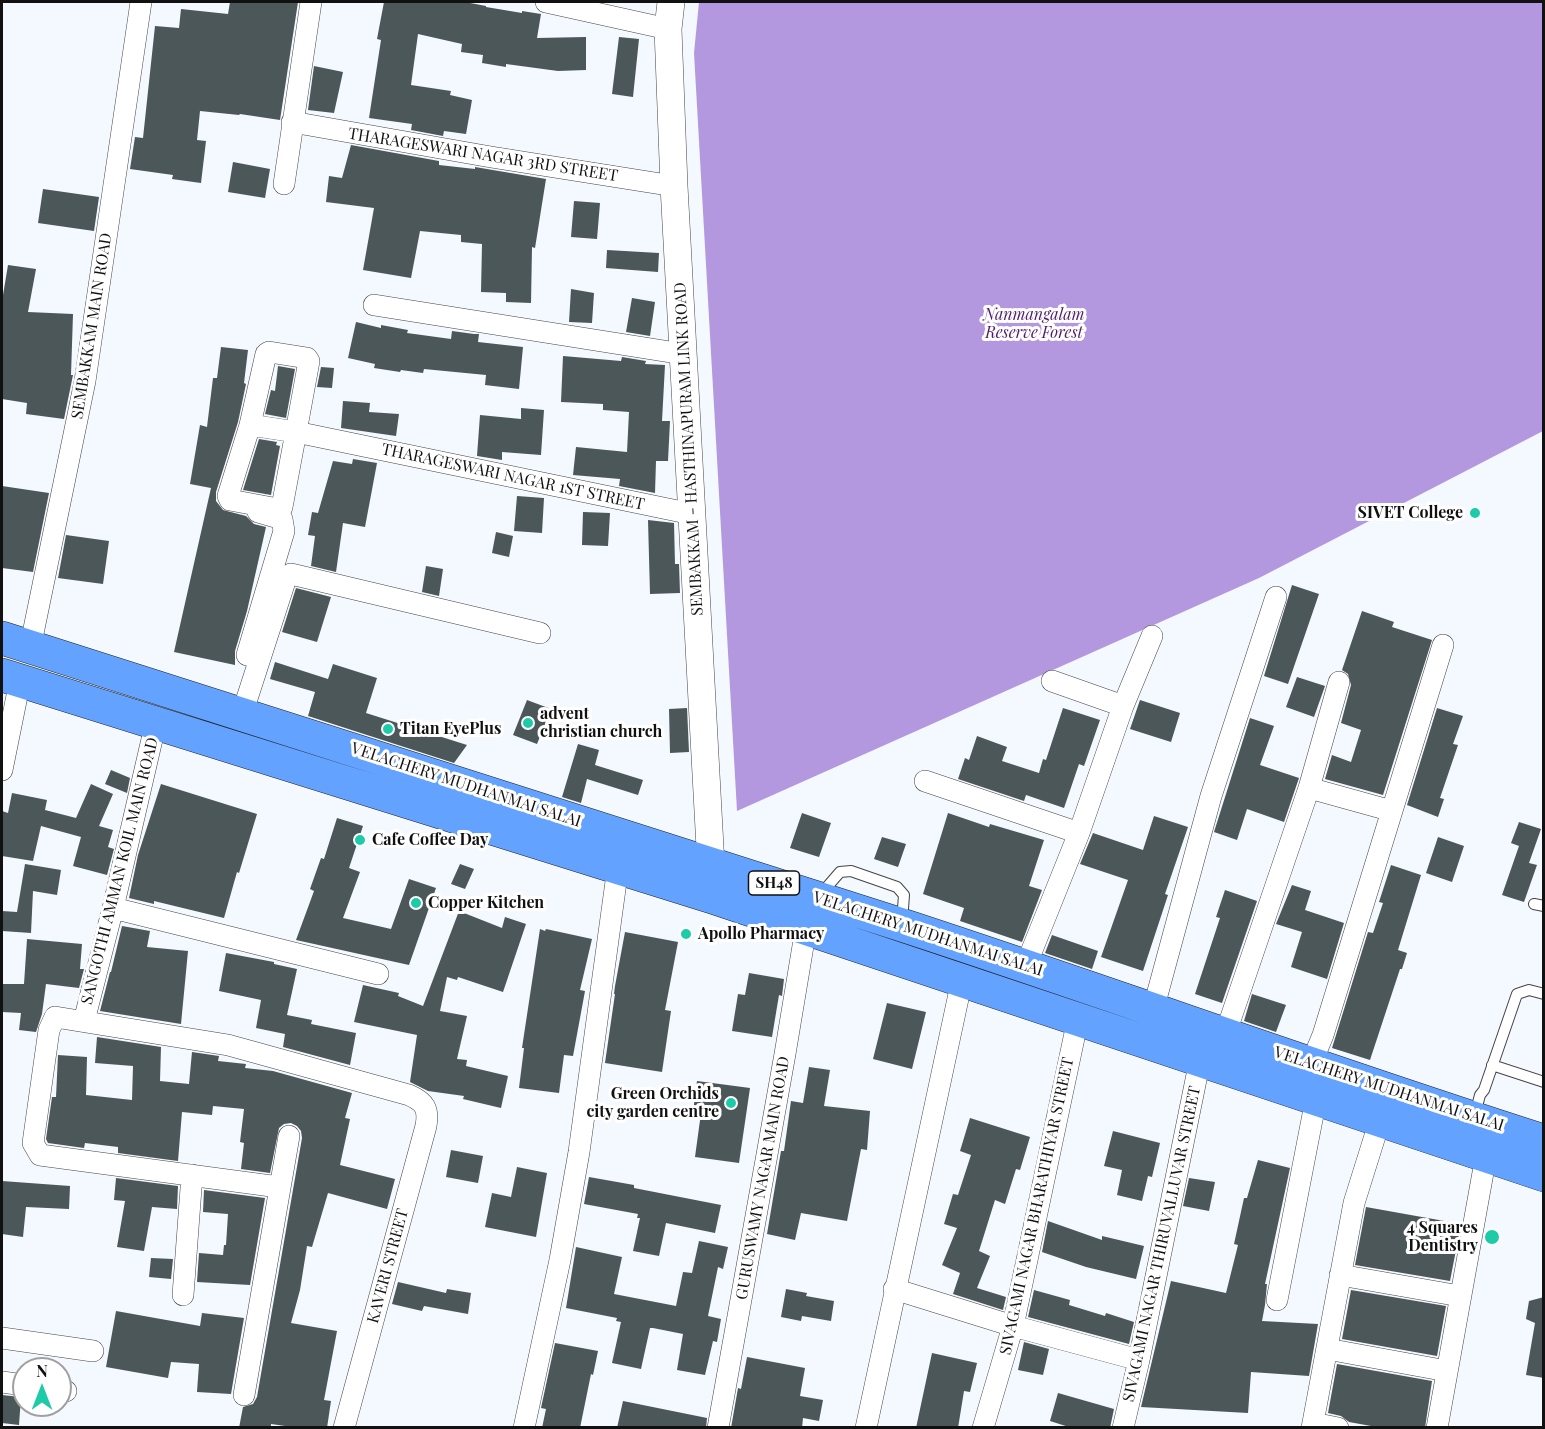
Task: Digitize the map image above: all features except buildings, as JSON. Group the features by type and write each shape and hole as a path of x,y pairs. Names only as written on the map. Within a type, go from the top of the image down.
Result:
{"main road":[{"path":"11,678 16,643"},
{"name":"VELACHERY MUDHANMAI SALAI","path":"16,643 818,897 1026,965 1225,1035 1544,1141"},
{"name":"VELACHERY MUDHANMAI SALAI","path":"11,678 712,897 1544,1175"}],"street":[{"name":"SEMBAKKAM MAIN ROAD","path":"16,643 85,381 141,2"},
{"path":"284,184 311,2"},
{"path":"553,2 668,29"},
{"name":"SEMBAKKAM - HASTHINAPURAM LINK ROAD","path":"671,2 668,29 674,186 712,897"},
{"name":"THARAGESWARI NAGAR 3RD STREET","path":"292,122 674,186"},
{"path":"374,306 683,354"},
{"path":"269,352 307,358 309,361 296,432 282,507 230,500 228,496 250,425 266,354 269,352"},
{"name":"THARAGESWARI NAGAR 1ST STREET","path":"250,425 296,432 692,514"},
{"path":"236,507 277,517 282,519 284,524 236,712"},
{"path":"236,712 286,578 291,574 540,633"},
{"path":"1153,1010 1211,796 1276,597"},
{"path":"1026,965 1079,832 1123,706 1152,636"},
{"path":"1311,1064 1323,1035 1443,645"},
{"path":"2,770 11,678"},
{"path":"1052,681 1123,706"},
{"path":"1225,1035 1309,788 1339,682"},
{"name":"SANGOTHI AMMAN KOIL MAIN ROAD","path":"84,1021 156,722"},
{"path":"925,782 1079,832"},
{"path":"1309,788 1392,811"},
{"path":"524,1428 560,1260 579,1152 618,867"},
{"path":"113,908 378,974"},
{"name":"GURUSWAMY NAGAR MAIN ROAD","path":"718,1428 806,928"},
{"path":"866,1428 962,980"},
{"path":"84,1021 55,1017 49,1030 33,1143 40,1155 279,1187"},
{"name":"SIVAGAMI NAGAR BHARATHIYAR STREET","path":"982,1428 1013,1326 1078,1019"},
{"name":"KAVERI STREET","path":"84,1021 228,1045 410,1095 425,1105 428,1113 426,1126 344,1428"},
{"name":"SIVAGAMI NAGAR THIRUVALLUVAR STREET","path":"1126,1427 1200,1060"},
{"path":"1277,1300 1316,1099"},
{"path":"1338,1428 1313,1425 1354,1203 1380,1120"},
{"path":"244,1395 289,1136"},
{"path":"1437,1428 1486,1156"},
{"path":"183,1295 192,1175"},
{"path":"1340,1275 1460,1296"},
{"path":"894,1289 1013,1326 1139,1360"},
{"path":"2,1338 93,1351"},
{"path":"1327,1350 1447,1371"}],"lane":[{"path":"1474,1118 1480,1095 1517,994 1529,990 1544,994"},
{"path":"1492,1065 1544,1082"}],"green space":[{"name":"Nanmangalam Reserve Forest","path":"699,2 1543,2 1543,431 1259,578 737,811 694,53"}],"place":[{"name":"SIVET College","path":"1475,513"},
{"name":"advent christian church","path":"528,723"},
{"name":"Titan EyePlus","path":"388,729"},
{"name":"Cafe Coffee Day","path":"360,840"},
{"name":"Copper Kitchen","path":"416,903"},
{"name":"Apollo Pharmacy","path":"686,934"},
{"name":"Green Orchids city garden centre","path":"731,1103"},
{"name":"4 Squares Dentistry","path":"1492,1237"}]}
